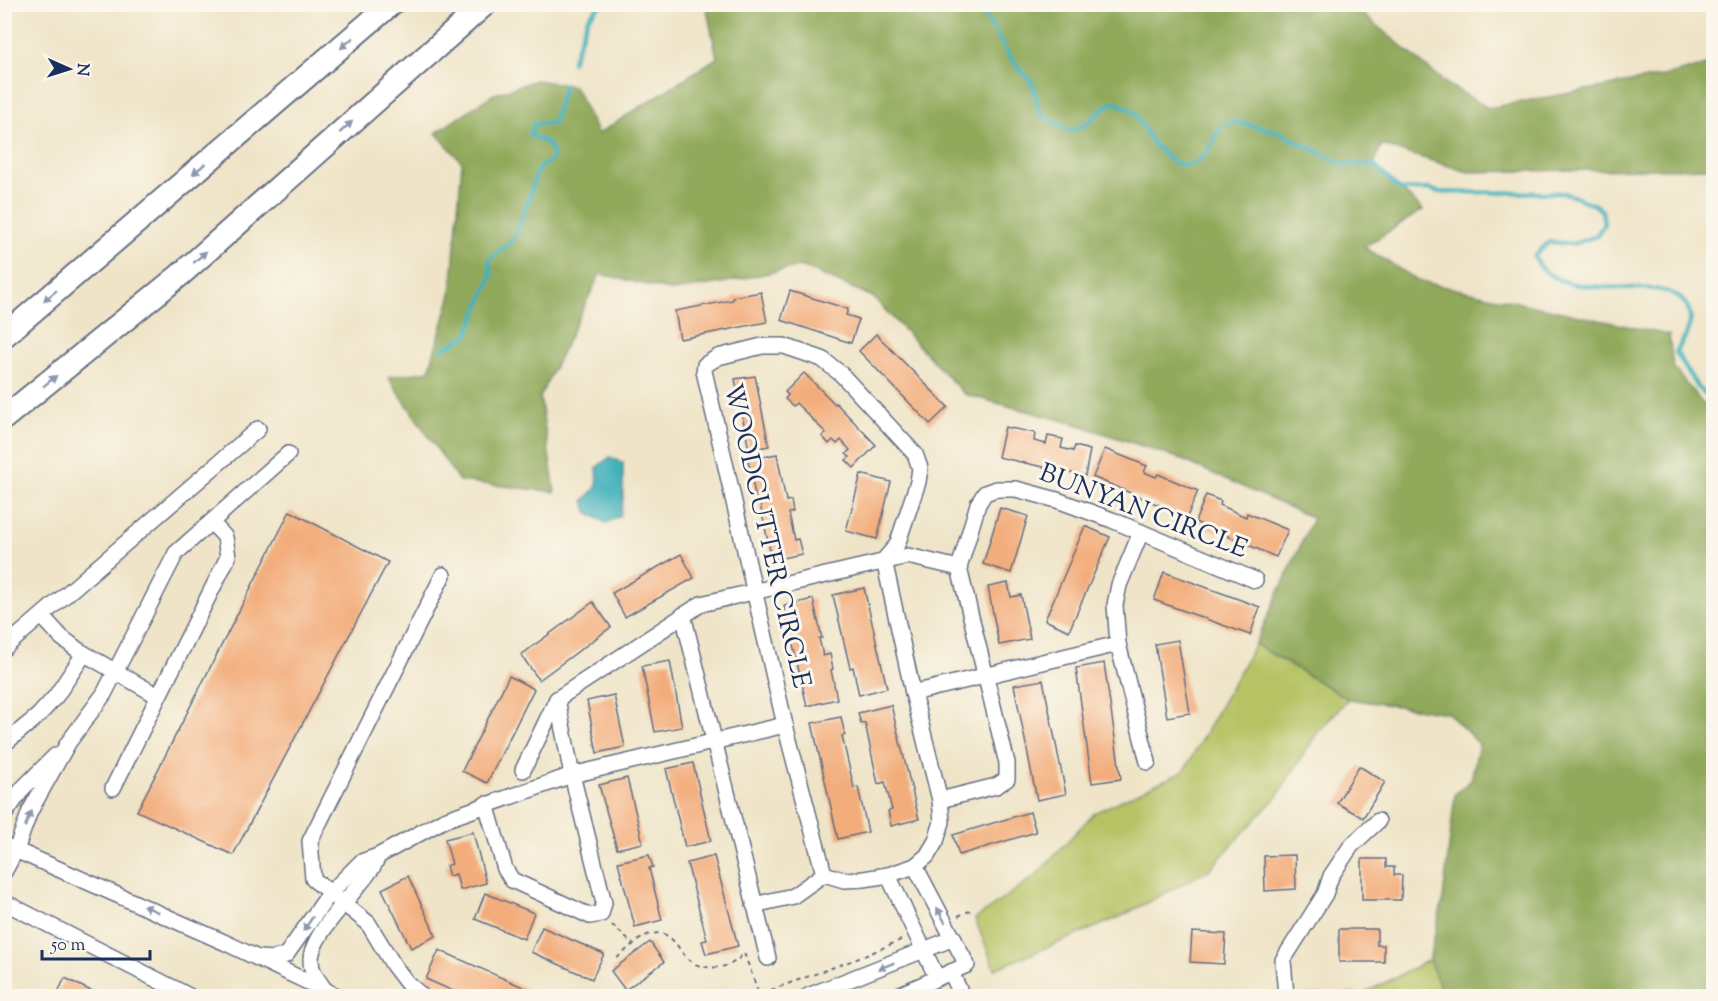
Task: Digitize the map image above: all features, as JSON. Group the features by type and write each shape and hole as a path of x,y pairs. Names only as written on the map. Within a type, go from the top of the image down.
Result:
{"highway":[{"path":"4,336 391,4"},
{"path":"4,418 180,275 485,4"}],"street":[{"name":"WOODCUTTER CIRCLE","path":"824,874 753,591 704,371 705,365 718,357 762,346 784,346 822,359 841,374 915,454 920,468 918,482 897,545 884,560"},
{"path":"4,648 258,429"},
{"path":"4,872 10,847 68,743 104,694 176,553 288,454"},
{"name":"BUNYAN CIRCLE","path":"959,568 978,504 985,493 996,489 1016,489 1057,500 1256,580"},
{"path":"113,788 228,556 225,537 212,523"},
{"path":"1141,532 1119,585 1115,604 1118,644 1148,762"},
{"path":"523,770 557,699 701,604 908,556 959,568 1007,764 1006,779 996,786 940,800"},
{"path":"754,905 793,896 824,874 844,880 864,879 888,875 915,866 927,856 936,841 942,822 940,800 913,693 884,560"},
{"path":"422,996 407,983 394,966 368,923 313,879 310,841 443,575"},
{"path":"683,615 768,958"},
{"path":"42,616 61,637 84,654 159,696"},
{"path":"913,693 1118,644"},
{"path":"4,744 50,703 84,654"},
{"path":"486,804 505,869 512,880 590,916 601,914 604,903 572,775 557,699"},
{"path":"259,958 273,959 286,955 330,893 361,862 378,856 444,820 572,775 785,725"},
{"path":"4,815 23,788 68,743"},
{"path":"1286,996 1283,960 1325,894 1331,876 1351,846 1378,821"},
{"path":"10,847 259,958 331,994"},
{"path":"331,994 312,972 310,958 316,942 342,903 370,872 378,856"},
{"path":"896,996 968,965 915,866"},
{"path":"888,875 925,950 962,996"},
{"path":"4,902 189,996"},
{"path":"808,996 954,938"}],"path":[{"path":"945,921 972,910"},
{"path":"601,914 634,945"},
{"path":"617,958 648,934 661,933 671,938 688,960 698,966 714,968 732,964 744,953 759,994"},
{"path":"754,996 862,957 917,933"}],"green space":[{"path":"706,5 1352,5 1447,84 1488,108 1669,75 1713,63 1713,168 1468,172 1381,145 1374,165 1423,210 1364,247 1419,281 1669,335 1673,367 1702,403 1713,409 1713,996 1444,996 1429,960 1443,899 1455,794 1471,780 1479,744 1448,713 1348,699 1255,644 1313,518 1178,458 1079,425 964,394 873,297 801,266 673,291 600,274 540,397 555,492 459,481 388,377 429,371 451,294 462,162 436,133 492,95 536,80 574,86 598,134 717,58"},
{"path":"1255,644 1348,699 1317,733 1278,795 1209,870 1120,917 995,969 975,919 1035,876 1094,813 1184,771"},
{"path":"1429,960 1444,996 1289,996 1363,994"}],"water":[{"path":"610,457 623,463 623,500 620,516 606,523 587,512 584,500 596,486 597,467"}],"building":[{"path":"790,291 848,309 846,315 859,319 851,343 781,320"},
{"path":"761,292 767,322 680,339 675,311"},
{"path":"876,334 948,407 930,424 859,351"},
{"path":"804,373 876,445 854,468 846,460 850,457 846,454 850,450 841,440 837,444 833,440 829,444 822,436 826,433 796,403 793,406 785,399 788,395 785,392"},
{"path":"755,376 769,446 749,450 735,379"},
{"path":"1005,427 1035,433 1034,441 1046,444 1048,436 1063,439 1061,448 1073,451 1075,446 1090,450 1085,476 998,457"},
{"path":"1105,449 1147,466 1144,472 1156,477 1158,474 1198,491 1187,517 1093,477"},
{"path":"777,454 786,501 791,500 793,512 788,513 794,540 798,539 802,554 772,560 748,460"},
{"path":"861,474 891,482 877,539 846,531"},
{"path":"1206,495 1221,501 1220,505 1246,517 1247,513 1288,530 1276,557 1195,522"},
{"path":"1000,508 1028,516 1011,573 983,564"},
{"path":"290,511 388,562 233,855 137,811"},
{"path":"1085,526 1110,537 1069,631 1045,620"},
{"path":"681,554 694,578 625,617 612,593"},
{"path":"1164,572 1260,607 1250,635 1154,600"},
{"path":"1008,583 1011,597 1021,595 1030,639 999,645 988,587"},
{"path":"864,588 887,688 859,695 853,667 850,668 833,595"},
{"path":"813,599 822,638 819,638 823,656 830,654 837,699 807,706 784,606"},
{"path":"593,602 611,627 539,680 521,655"},
{"path":"1178,640 1190,713 1167,717 1155,644"},
{"path":"670,661 682,727 655,732 642,666"},
{"path":"1104,663 1121,779 1092,783 1076,668"},
{"path":"509,676 534,689 487,783 462,771"},
{"path":"1043,680 1066,794 1037,800 1014,685"},
{"path":"614,695 625,747 597,753 587,701"},
{"path":"891,705 919,819 891,826 888,811 892,810 885,782 878,784 865,723 861,724 858,713"},
{"path":"841,717 845,735 842,736 854,788 858,787 868,832 838,839 812,723"},
{"path":"693,763 711,841 685,847 666,769"},
{"path":"1359,766 1385,782 1363,818 1337,803"},
{"path":"627,778 643,843 617,849 599,785"},
{"path":"1030,812 1036,832 959,855 953,835"},
{"path":"473,832 486,883 460,890 456,874 449,876 446,866 452,864 445,839"},
{"path":"649,855 653,867 649,868 662,920 635,927 618,862"},
{"path":"1295,855 1296,889 1265,891 1264,856"},
{"path":"714,856 738,946 706,954 702,941 707,940 687,863"},
{"path":"1362,859 1386,859 1386,867 1394,867 1394,875 1402,875 1401,900 1362,900"},
{"path":"408,876 436,936 411,948 382,889"},
{"path":"485,893 534,913 524,939 475,919"},
{"path":"542,927 604,954 592,979 531,952"},
{"path":"1339,929 1377,929 1377,945 1384,945 1384,962 1339,962"},
{"path":"1192,932 1226,934 1224,964 1190,962"},
{"path":"650,942 664,962 625,990 611,971"},
{"path":"439,950 543,996 464,996 426,979"},
{"path":"65,978 101,996 56,996"}],"waterway":[{"path":"572,62 588,18 601,4"},
{"path":"979,4 1010,57 1033,84 1040,114 1070,131 1088,123 1113,102 1134,112 1153,144 1174,163 1188,165 1198,161 1207,152 1218,131 1225,124 1236,122 1279,132 1342,164 1374,165 1400,190 1565,193 1595,205 1602,211 1604,224 1596,236 1573,244 1549,242 1534,256 1543,270 1573,284 1660,290 1681,299 1689,310 1690,324 1676,352 1697,387 1714,398"},
{"path":"442,349 467,336 491,277 489,260 513,240 537,170 553,158 548,143 530,135 534,123 553,124 564,86"}]}
